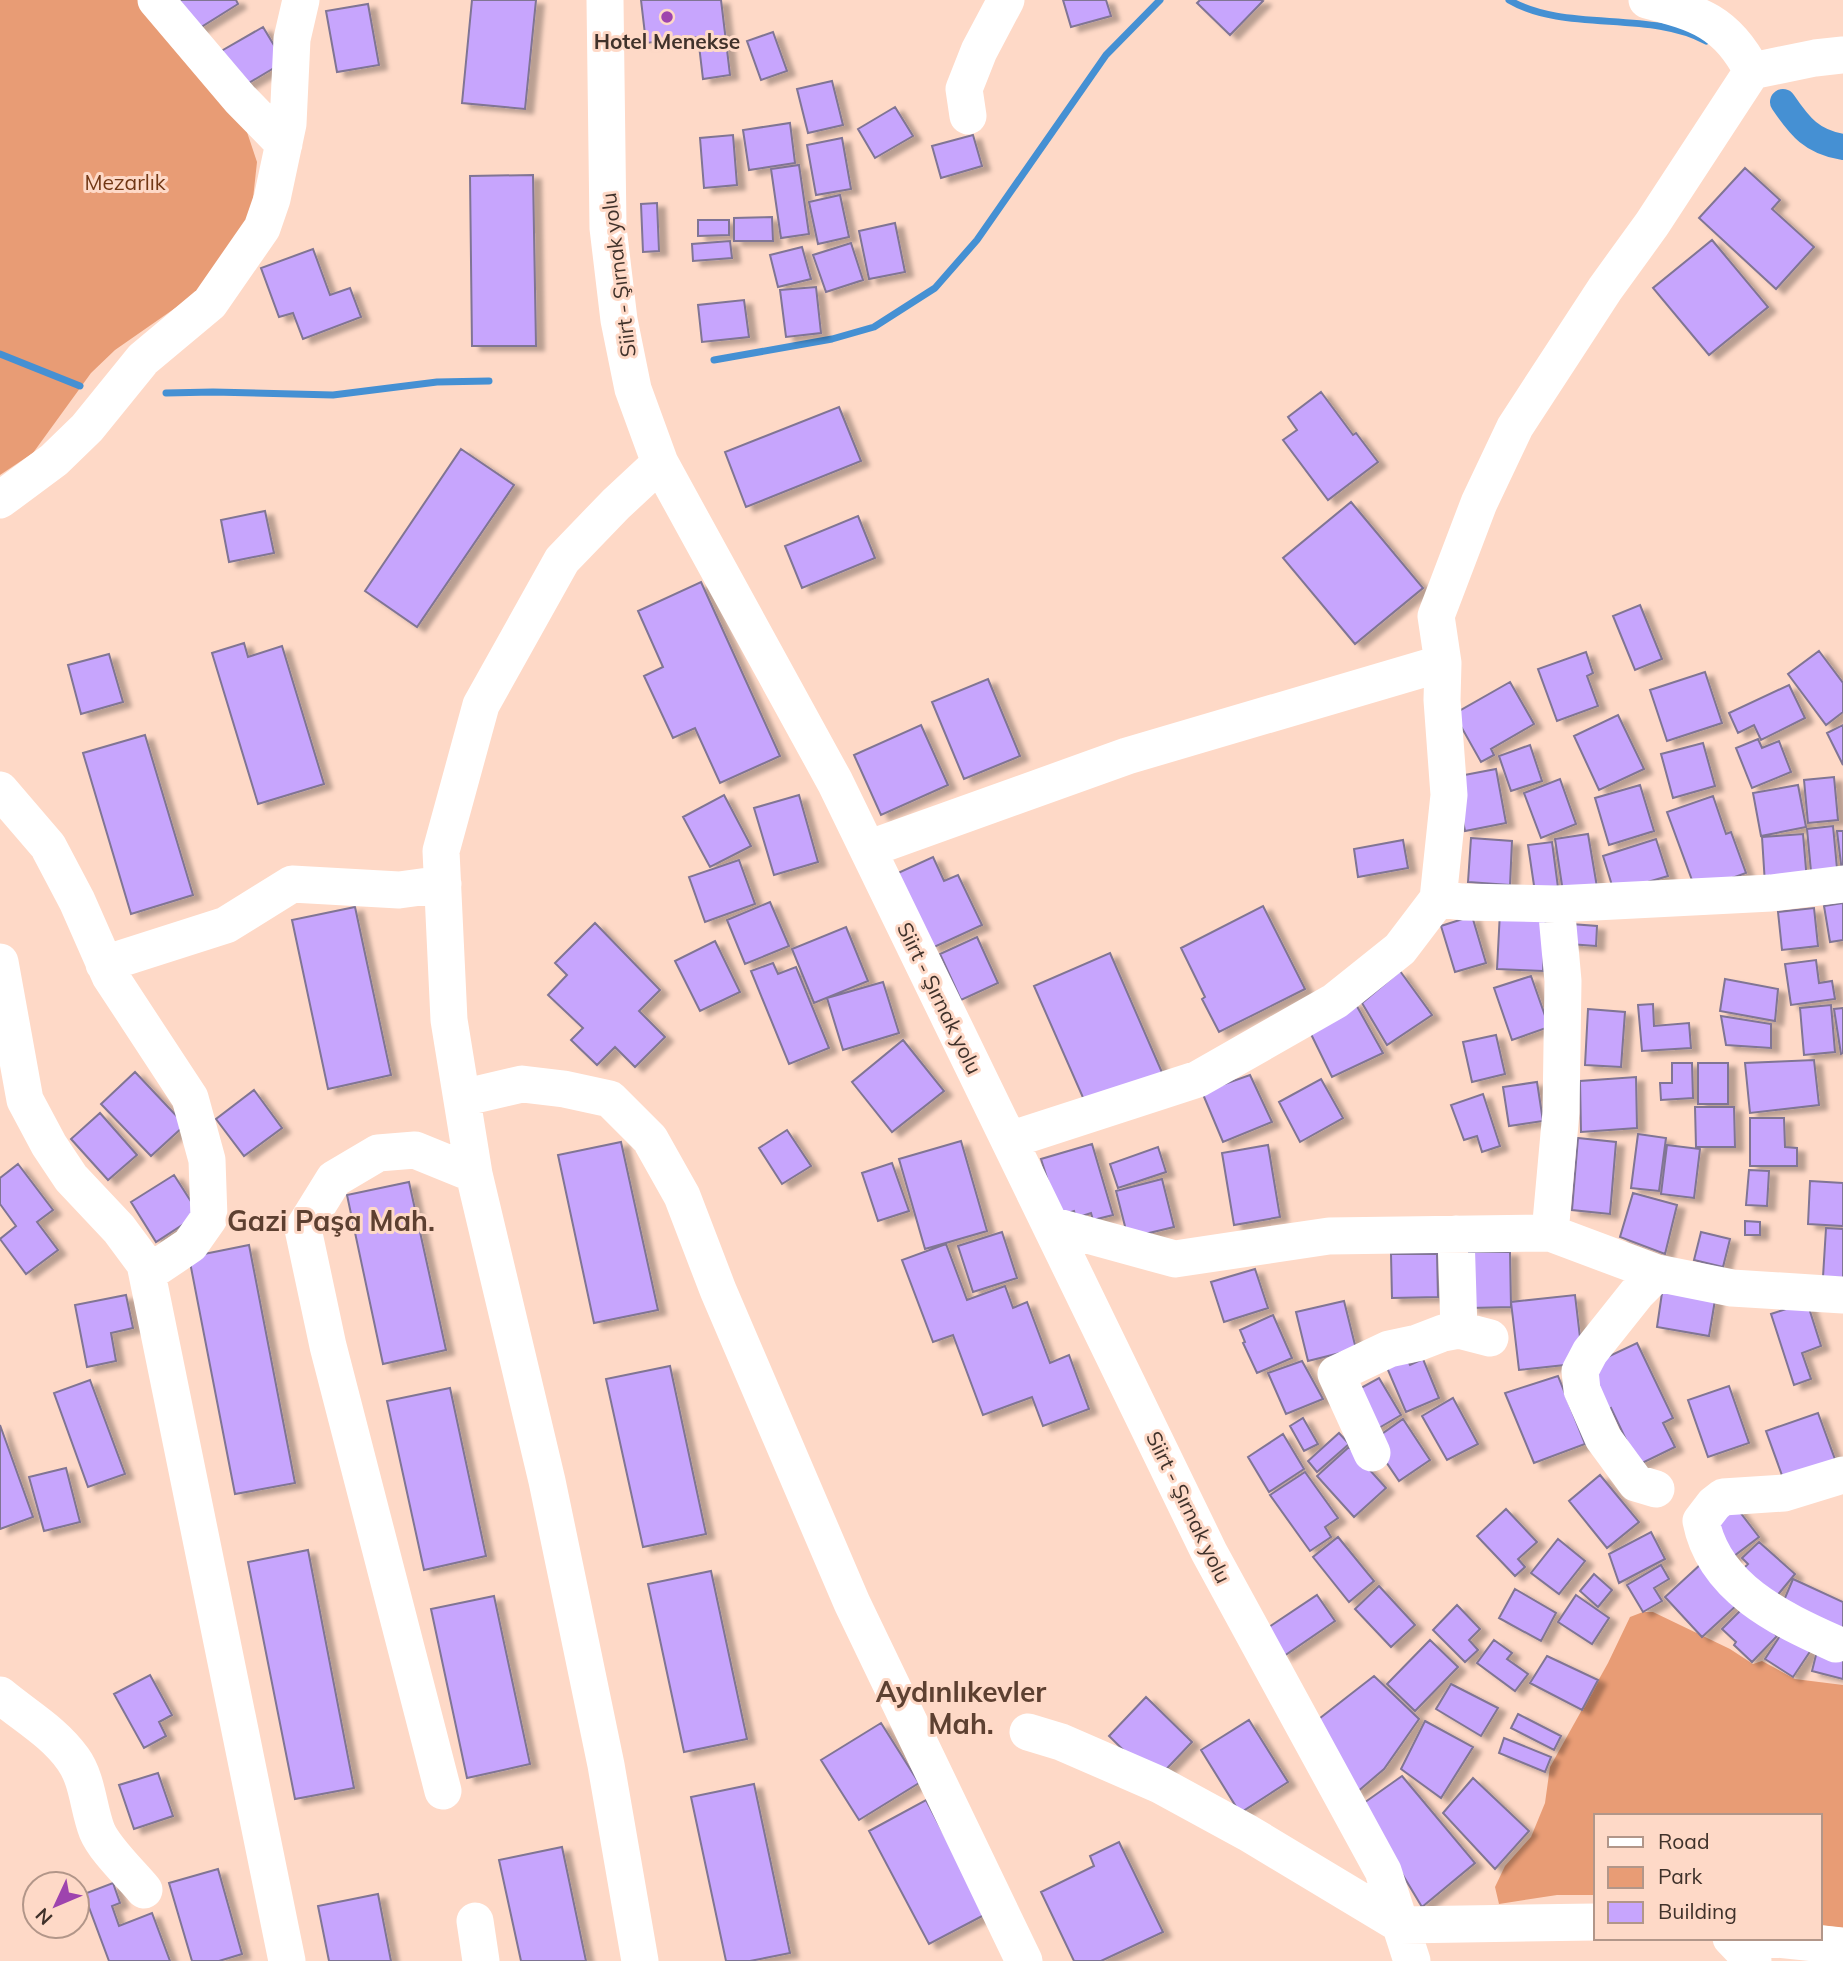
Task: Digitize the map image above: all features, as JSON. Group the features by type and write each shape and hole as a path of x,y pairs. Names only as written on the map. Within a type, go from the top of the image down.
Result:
{"street":[{"path":"156,0 240,99 284,144"},
{"path":"0,500 54,460 87,428 143,359 209,303 261,228 272,199 288,124 292,39 302,0"},
{"name":"Siirt - Şırnak yolu","path":"605,0 608,228 617,307 633,389 660,463 835,782 1209,1552 1383,1871 1412,1961"},
{"path":"968,116 964,89 979,51 1006,0"},
{"path":"1647,0 1686,10 1707,19 1729,36 1744,55 1752,71"},
{"path":"1010,1140 1198,1079 1335,1001 1401,948 1438,898 1449,795 1442,700 1443,663 1436,616 1479,503 1515,427 1752,71 1843,55"},
{"path":"640,1961 606,1765 547,1480 474,1174 449,1020 441,851 481,705 562,560 660,463"},
{"path":"868,849 1127,755 1443,663"},
{"path":"0,790 48,846 77,901 110,976 190,1098 207,1160 209,1218 190,1245 147,1274"},
{"path":"104,964 226,925 292,884 399,890 443,884"},
{"path":"1438,898 1463,902 1556,904 1771,893 1843,884"},
{"path":"1550,1233 1562,1086 1563,981 1556,904"},
{"path":"0,962 26,1100 71,1178 119,1229 145,1264 287,1961"},
{"path":"462,1098 522,1084 576,1091 610,1099 650,1139 682,1196 723,1302 852,1603 1024,1961"},
{"path":"443,1791 328,1346 303,1229 334,1179 378,1153 415,1150 474,1174"},
{"path":"1051,1225 1174,1259 1329,1236 1550,1233 1657,1273 1732,1288 1843,1295"},
{"path":"1372,1453 1336,1374 1390,1349 1475,1334 1455,1234"},
{"path":"1656,1489 1636,1483 1603,1438 1583,1390 1580,1371 1590,1352 1637,1293 1657,1273"},
{"path":"1836,1644 1773,1614 1749,1596 1729,1577 1710,1549 1704,1539 1701,1521 1723,1497 1784,1493 1843,1475"},
{"path":"0,1695 45,1729 75,1762 85,1784 98,1833 144,1890"},
{"path":"1028,1732 1061,1742 1160,1785 1248,1833 1401,1925 1594,1922"},
{"path":"475,1921 481,1961"},
{"path":"1733,1940 1753,1961"},
{"path":"1787,1940 1843,1946"}],"green space":[{"name":"Mezarlık","path":"0,0 138,0 204,83 244,123 257,162 251,217 204,288 115,350 91,373 33,453 0,475"},
{"path":"1643,1612 1653,1612 1730,1649 1753,1664 1762,1661 1795,1679 1843,1685 1843,1928 1822,1925 1822,1814 1594,1814 1594,1895 1557,1895 1499,1904 1495,1887 1505,1866 1531,1837 1545,1803 1550,1767 1608,1663 1630,1617"}],"building":[{"path":"169,0 236,0 238,4 190,34"},
{"path":"472,0 536,0 525,109 462,103"},
{"path":"641,0 721,0 730,75 703,79 698,37 646,43"},
{"path":"1063,0 1106,0 1111,16 1071,27"},
{"path":"1200,0 1263,1 1230,35 1197,3"},
{"path":"368,4 379,65 337,72 326,11"},
{"path":"263,27 284,62 237,90 216,54"},
{"path":"773,32 787,71 761,80 747,41"},
{"path":"832,81 843,125 808,133 797,89"},
{"path":"895,107 913,136 875,158 858,129"},
{"path":"790,123 795,163 749,170 743,130"},
{"path":"733,135 737,185 704,188 700,138"},
{"path":"973,135 982,166 941,178 932,146"},
{"path":"842,138 851,189 816,195 807,145"},
{"path":"799,165 809,234 781,238 771,169"},
{"path":"1745,168 1780,200 1772,209 1814,247 1776,289 1699,218"},
{"path":"533,175 536,346 472,346 470,176"},
{"path":"840,195 849,237 818,244 809,202"},
{"path":"657,203 659,251 643,252 641,204"},
{"path":"772,217 773,241 734,241 734,218"},
{"path":"698,220 729,220 729,235 698,236"},
{"path":"895,223 905,272 869,279 859,231"},
{"path":"1712,240 1768,307 1709,355 1653,288"},
{"path":"730,241 732,258 693,261 692,244"},
{"path":"851,243 863,280 826,292 813,255"},
{"path":"802,247 811,279 778,287 770,255"},
{"path":"313,249 330,295 350,288 361,317 303,339 293,313 279,317 261,268"},
{"path":"816,287 821,333 786,337 780,290"},
{"path":"744,300 749,337 702,342 698,305"},
{"path":"1321,392 1353,435 1356,433 1378,462 1328,500 1283,440 1297,430 1288,417"},
{"path":"839,407 861,461 746,507 725,452"},
{"path":"461,449 514,485 417,627 365,591"},
{"path":"1351,502 1423,588 1355,644 1283,558"},
{"path":"265,511 274,553 229,562 221,520"},
{"path":"858,516 875,558 802,588 785,546"},
{"path":"701,582 780,756 720,783 695,728 673,738 644,676 663,667 638,611"},
{"path":"1640,605 1662,659 1635,670 1613,616"},
{"path":"244,643 248,657 282,646 324,784 258,804 212,653"},
{"path":"1819,651 1843,683 1843,712 1826,725 1788,674"},
{"path":"1586,652 1593,673 1587,676 1598,706 1557,721 1538,669"},
{"path":"109,654 123,702 81,714 68,665"},
{"path":"1705,672 1722,723 1667,741 1650,690"},
{"path":"988,679 1020,756 964,779 932,702"},
{"path":"1510,682 1534,724 1491,749 1494,755 1481,762 1454,714"},
{"path":"1789,685 1805,718 1761,740 1754,725 1738,733 1729,713"},
{"path":"1618,715 1644,769 1599,790 1574,736"},
{"path":"921,725 948,785 881,815 854,755"},
{"path":"1843,725 1843,765 1827,733"},
{"path":"145,735 193,895 131,914 83,753"},
{"path":"1758,739 1762,748 1779,741 1791,772 1752,788 1736,748"},
{"path":"1703,743 1715,786 1673,798 1661,754"},
{"path":"1530,745 1542,781 1511,791 1499,756"},
{"path":"1496,769 1506,823 1465,831 1454,777"},
{"path":"1834,777 1838,820 1808,823 1804,780"},
{"path":"1560,779 1576,824 1541,838 1524,793"},
{"path":"1640,785 1654,831 1609,845 1595,798"},
{"path":"1798,785 1806,827 1761,836 1753,793"},
{"path":"724,795 751,846 710,867 683,817"},
{"path":"799,795 818,862 774,875 754,808"},
{"path":"1713,796 1726,834 1731,832 1746,873 1696,891 1667,812"},
{"path":"1833,826 1838,879 1812,882 1807,829"},
{"path":"1837,831 1843,831 1843,880"},
{"path":"1588,834 1597,887 1563,892 1555,839"},
{"path":"1803,834 1807,881 1765,884 1762,837"},
{"path":"1471,838 1512,841 1510,885 1468,882"},
{"path":"1656,839 1668,876 1614,892 1603,856"},
{"path":"1403,840 1408,868 1358,877 1354,849"},
{"path":"1552,842 1559,895 1536,899 1528,845"},
{"path":"933,857 944,881 958,875 982,925 932,948 898,873"},
{"path":"739,860 755,904 705,922 689,877"},
{"path":"770,902 789,946 745,964 727,920"},
{"path":"1843,903 1843,940 1830,942 1824,906"},
{"path":"1263,906 1305,989 1219,1032 1181,948"},
{"path":"355,907 391,1075 328,1089 292,920"},
{"path":"1814,908 1818,946 1782,950 1778,912"},
{"path":"1500,912 1546,914 1543,971 1497,969"},
{"path":"1472,916 1486,963 1455,972 1441,926"},
{"path":"595,923 660,990 639,1011 665,1037 635,1067 615,1047 597,1065 571,1040 583,1028 548,995 567,975 555,963"},
{"path":"1571,924 1597,926 1596,946 1569,944"},
{"path":"846,927 868,981 814,1003 792,949"},
{"path":"977,937 998,983 961,1000 940,954"},
{"path":"715,941 740,992 700,1011 675,961"},
{"path":"1110,953 1164,1077 1088,1109 1034,986"},
{"path":"1816,960 1819,983 1832,981 1835,999 1791,1005 1785,964"},
{"path":"773,963 778,974 796,967 829,1048 789,1064 751,971"},
{"path":"1400,971 1432,1015 1387,1045 1362,1003"},
{"path":"1531,976 1549,1027 1512,1040 1494,988"},
{"path":"1725,979 1778,989 1775,1021 1720,1011"},
{"path":"883,982 899,1033 843,1050 827,998"},
{"path":"1354,1001 1383,1053 1332,1077 1309,1030"},
{"path":"1653,1004 1654,1026 1689,1023 1691,1048 1642,1051 1638,1005"},
{"path":"1831,1005 1835,1052 1804,1055 1800,1008"},
{"path":"1843,1008 1843,1053 1841,1054 1834,1009"},
{"path":"1588,1009 1625,1012 1621,1067 1585,1065"},
{"path":"1721,1016 1771,1024 1771,1048 1726,1045"},
{"path":"1496,1035 1505,1074 1472,1082 1463,1042"},
{"path":"903,1040 944,1091 892,1132 852,1082"},
{"path":"1814,1060 1819,1105 1750,1113 1745,1063"},
{"path":"1672,1063 1692,1063 1693,1098 1661,1100 1660,1083 1672,1083"},
{"path":"1698,1063 1728,1063 1728,1104 1698,1104"},
{"path":"135,1072 185,1125 151,1156 101,1104"},
{"path":"1250,1075 1272,1122 1223,1142 1202,1092"},
{"path":"1636,1077 1637,1128 1581,1132 1580,1081"},
{"path":"1321,1079 1343,1118 1300,1142 1279,1102"},
{"path":"1537,1082 1543,1121 1509,1126 1503,1087"},
{"path":"254,1090 282,1128 244,1156 216,1119"},
{"path":"1483,1094 1500,1146 1482,1152 1477,1136 1464,1140 1451,1105"},
{"path":"1695,1107 1734,1107 1735,1147 1696,1147"},
{"path":"100,1113 137,1155 108,1180 71,1139"},
{"path":"1750,1118 1784,1118 1785,1147 1797,1148 1797,1166 1750,1166"},
{"path":"787,1130 811,1166 782,1184 759,1148"},
{"path":"1638,1134 1666,1138 1659,1191 1631,1188"},
{"path":"1578,1138 1616,1142 1610,1214 1572,1210"},
{"path":"961,1141 987,1231 925,1249 899,1159"},
{"path":"621,1142 658,1310 594,1323 558,1155"},
{"path":"1092,1144 1113,1215 1093,1220 1091,1213 1076,1218 1074,1211 1059,1216 1041,1159"},
{"path":"1268,1145 1280,1217 1234,1225 1222,1153"},
{"path":"1667,1145 1700,1149 1694,1198 1661,1194"},
{"path":"1158,1147 1166,1172 1118,1188 1110,1164"},
{"path":"892,1163 909,1211 878,1221 862,1173"},
{"path":"18,1164 53,1210 37,1222 58,1250 26,1274 0,1239 16,1226 0,1204 0,1178"},
{"path":"1749,1170 1769,1171 1767,1206 1746,1205"},
{"path":"174,1175 199,1214 156,1242 131,1202"},
{"path":"1162,1179 1174,1227 1128,1238 1116,1191"},
{"path":"1810,1181 1843,1183 1843,1226 1808,1224"},
{"path":"409,1182 446,1350 383,1364 347,1195"},
{"path":"1633,1193 1677,1205 1665,1254 1620,1237"},
{"path":"1745,1221 1760,1222 1760,1235 1745,1235"},
{"path":"1826,1228 1843,1229 1843,1278 1823,1277"},
{"path":"1002,1232 1017,1278 973,1292 958,1246"},
{"path":"1701,1232 1730,1239 1723,1267 1694,1260"},
{"path":"946,1244 967,1300 1005,1286 1013,1308 1027,1302 1050,1363 1069,1355 1089,1409 1043,1426 1032,1397 983,1415 953,1335 933,1342 902,1260"},
{"path":"249,1245 295,1483 235,1494 189,1257"},
{"path":"1469,1252 1510,1252 1511,1307 1470,1308"},
{"path":"1391,1254 1437,1254 1438,1297 1392,1298"},
{"path":"1255,1269 1268,1308 1224,1322 1211,1282"},
{"path":"1663,1286 1716,1294 1709,1336 1657,1327"},
{"path":"126,1295 133,1328 111,1333 116,1361 87,1367 75,1305"},
{"path":"1575,1295 1583,1363 1519,1370 1511,1302"},
{"path":"1344,1301 1356,1349 1308,1361 1296,1312"},
{"path":"1807,1302 1821,1346 1802,1353 1811,1379 1794,1385 1771,1314"},
{"path":"1273,1315 1292,1358 1257,1373 1240,1330"},
{"path":"1637,1343 1673,1418 1663,1423 1675,1447 1638,1465 1611,1408 1605,1412 1584,1368"},
{"path":"1405,1354 1410,1365 1423,1359 1439,1398 1406,1412 1385,1363"},
{"path":"1302,1361 1323,1399 1286,1414 1268,1373"},
{"path":"670,1366 706,1534 643,1547 606,1379"},
{"path":"1558,1376 1585,1444 1534,1463 1505,1393"},
{"path":"1379,1378 1401,1415 1372,1432 1350,1394"},
{"path":"90,1380 125,1474 88,1487 54,1393"},
{"path":"1729,1386 1749,1443 1708,1457 1688,1400"},
{"path":"450,1388 486,1556 424,1570 387,1401"},
{"path":"1453,1398 1478,1444 1447,1460 1422,1416"},
{"path":"1818,1413 1840,1473 1788,1492 1766,1431"},
{"path":"1303,1418 1318,1444 1304,1451 1290,1426"},
{"path":"1403,1419 1430,1460 1399,1481 1372,1441"},
{"path":"0,1425 33,1517 0,1529"},
{"path":"1339,1433 1349,1444 1317,1472 1308,1461"},
{"path":"1283,1434 1304,1469 1269,1492 1248,1457"},
{"path":"1349,1447 1386,1488 1354,1517 1317,1476"},
{"path":"66,1468 80,1522 44,1531 29,1477"},
{"path":"1305,1472 1338,1518 1325,1527 1331,1537 1310,1551 1270,1495"},
{"path":"1600,1475 1639,1522 1607,1548 1569,1501"},
{"path":"1733,1503 1759,1537 1730,1559 1704,1525"},
{"path":"1506,1509 1537,1542 1518,1559 1525,1567 1515,1576 1477,1536"},
{"path":"1651,1532 1665,1559 1619,1583 1609,1554"},
{"path":"1338,1537 1374,1581 1349,1602 1313,1557"},
{"path":"1558,1539 1585,1561 1559,1594 1531,1573"},
{"path":"1759,1542 1795,1574 1771,1603 1737,1575 1748,1564 1742,1558"},
{"path":"308,1550 354,1788 295,1799 248,1562"},
{"path":"1701,1564 1738,1604 1702,1637 1665,1597"},
{"path":"1661,1565 1669,1579 1654,1588 1662,1601 1643,1612 1627,1585"},
{"path":"711,1571 747,1739 684,1752 648,1584"},
{"path":"1594,1574 1612,1590 1598,1607 1580,1591"},
{"path":"1793,1579 1843,1602 1843,1641 1779,1612"},
{"path":"1379,1586 1415,1625 1391,1647 1355,1609"},
{"path":"1515,1589 1556,1613 1541,1641 1499,1618"},
{"path":"1317,1595 1335,1621 1284,1656 1266,1629"},
{"path":"1576,1595 1609,1618 1592,1644 1558,1622"},
{"path":"494,1596 530,1764 467,1778 431,1609"},
{"path":"1457,1605 1480,1629 1469,1640 1478,1650 1465,1662 1433,1630"},
{"path":"1746,1605 1777,1636 1752,1662 1722,1629"},
{"path":"1787,1625 1815,1644 1793,1677 1765,1659"},
{"path":"1430,1640 1458,1667 1415,1711 1387,1684"},
{"path":"1494,1640 1512,1653 1507,1659 1528,1674 1515,1691 1477,1663"},
{"path":"1819,1643 1843,1651 1843,1679 1812,1671"},
{"path":"1547,1656 1598,1680 1582,1710 1530,1683"},
{"path":"150,1675 172,1715 159,1722 166,1736 144,1748 114,1694"},
{"path":"1374,1676 1419,1719 1384,1769 1356,1793 1315,1722"},
{"path":"1451,1684 1498,1708 1481,1736 1436,1709"},
{"path":"1146,1697 1192,1742 1155,1781 1109,1736"},
{"path":"1518,1714 1561,1736 1554,1750 1511,1728"},
{"path":"1249,1720 1288,1782 1240,1813 1201,1750"},
{"path":"1425,1721 1473,1747 1441,1798 1401,1769"},
{"path":"881,1723 919,1783 859,1820 821,1760"},
{"path":"1504,1738 1551,1757 1545,1772 1499,1753"},
{"path":"158,1773 173,1816 134,1829 119,1785"},
{"path":"1402,1776 1475,1863 1422,1907 1361,1805"},
{"path":"1473,1778 1529,1831 1495,1869 1443,1813"},
{"path":"754,1784 790,1953 750,1961 726,1961 691,1797"},
{"path":"926,1800 986,1914 929,1944 869,1831"},
{"path":"1119,1842 1163,1932 1101,1961 1074,1961 1041,1892 1094,1866 1090,1856"},
{"path":"562,1847 586,1961 521,1961 499,1860"},
{"path":"218,1869 242,1954 219,1961 192,1961 169,1883"},
{"path":"113,1883 120,1903 112,1906 119,1926 152,1913 170,1961 109,1961 91,1913 91,1891"},
{"path":"378,1894 391,1961 329,1961 318,1906"}],"waterway":[{"path":"714,360 832,339 874,327 935,288 977,240 1106,55 1160,0"},
{"path":"1509,0 1531,10 1556,16 1659,26 1706,41"},
{"path":"1783,102 1808,132 1832,145 1843,147"},
{"path":"0,354 80,386"},
{"path":"166,393 333,395 437,382 489,381"}],"place":[{"name":"Hotel Menekse","path":"667,17"}],"district":[{"name":"Gazi Paşa Mah.","path":"331,1220"},
{"name":"Aydınlıkevler Mah.","path":"961,1707"}]}
